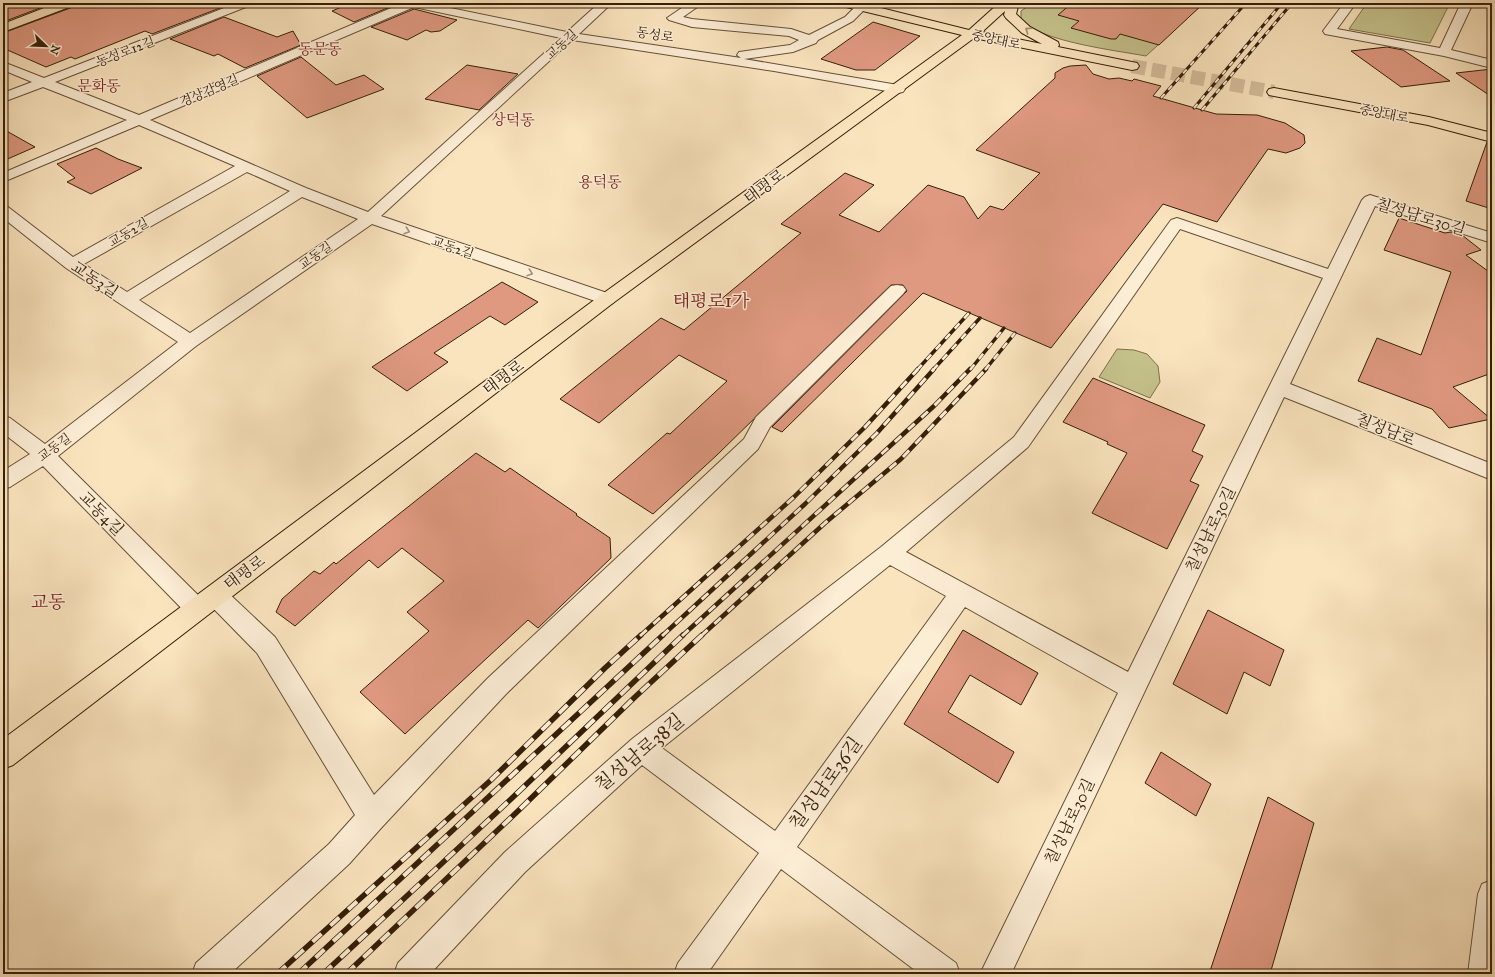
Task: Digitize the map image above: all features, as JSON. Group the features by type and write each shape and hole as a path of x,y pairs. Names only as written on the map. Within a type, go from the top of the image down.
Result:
{"main road":[{"path":"3,28 68,3"},
{"name":"중앙대로","path":"846,3 864,5 970,34 1074,56 1132,66"},
{"name":"태평로","path":"3,756 607,299 980,28 1006,3"},
{"path":"1013,3 1010,15 1026,30 1074,56"},
{"name":"중앙대로","path":"1274,92 1429,121 1492,138"}],"street":[{"name":"동성로12길","path":"3,98 247,3"},
{"name":"동성로","path":"412,3 570,36 898,89"},
{"name":"경상감영길","path":"3,178 412,3"},
{"name":"교동길","path":"3,481 45,455 190,342 370,218 606,3"},
{"path":"698,3 674,18 692,23 791,33 812,40"},
{"path":"1350,3 1329,31 1444,52 1492,64"},
{"path":"1444,52 1467,3"},
{"path":"712,58 756,54 793,48 812,40 849,19 864,5"},
{"name":"교동2길","path":"3,66 42,83 138,120 301,191 370,218 607,299"},
{"name":"교동2길","path":"72,264 246,166"},
{"path":"127,300 301,191"},
{"name":"칠성남로30길","path":"995,974 1370,200 1492,238"},
{"name":"교동3길","path":"3,210 72,264 190,342"},
{"name":"칠성남로38길","path":"409,974 516,862 641,748 889,553 1021,442 1177,223 1333,276"},
{"path":"207,974 339,854 372,817 497,686 751,444 763,422 897,290"},
{"name":"칠성남로","path":"1279,387 1492,472"},
{"name":"교동4길","path":"3,423 45,455 206,602 266,645 372,817"},
{"path":"889,553 1133,688"},
{"name":"칠성남로36길","path":"689,974 777,849 962,593"},
{"path":"641,748 945,974"},
{"path":"1483,974 1492,894"}],"shaded area":[{"path":"1032,3 1204,3 1146,56 1062,40 1032,28 1021,21 1021,11"},
{"path":"1367,3 1450,3 1430,43 1349,29"},
{"path":"1117,349 1134,350 1147,354 1158,366 1160,382 1150,398 1099,377"}],"building":[{"path":"3,3 53,3 3,22"},
{"path":"75,3 233,3 152,34 145,31 75,59 71,57 46,67 3,48 3,33 73,7"},
{"path":"351,3 397,4 354,22 332,11"},
{"path":"1072,3 1204,3 1159,45 1120,34 1116,39 1111,39 1071,28 1079,21 1058,15"},
{"path":"414,9 457,20 440,31 431,32 426,30 407,40 371,27"},
{"path":"224,17 277,37 293,31 301,45 245,68 218,54 214,56 170,39"},
{"path":"873,22 920,36 875,70 856,70 821,59"},
{"path":"1387,47 1403,50 1450,81 1401,87 1351,51"},
{"path":"301,57 336,85 364,75 384,89 307,118 257,76"},
{"path":"467,65 518,74 479,110 425,99"},
{"path":"1086,65 1093,74 1109,79 1119,78 1132,81 1134,79 1161,86 1153,96 1216,114 1257,115 1285,123 1304,135 1305,143 1300,148 1286,153 1268,149 1217,222 1163,204 1051,348 923,293 782,432 772,427 907,291 903,285 891,285 717,455 653,514 608,485 667,433 670,434 727,381 679,355 599,423 560,399 661,318 684,330 801,233 781,224 845,173 874,185 839,215 879,232 928,185 964,197 978,219 990,206 1003,210 1040,173 976,150 1055,78 1055,73 1070,66"},
{"path":"1492,69 1492,97 1456,73"},
{"path":"3,129 35,147 3,161"},
{"path":"1487,142 1492,143 1492,209 1466,201"},
{"path":"96,148 118,159 142,168 91,194 67,182 75,178 57,164"},
{"path":"1399,218 1445,233 1451,232 1462,235 1481,250 1466,255 1492,274 1492,362 1489,374 1453,387 1491,419 1449,428 1432,409 1358,381 1377,338 1421,355 1451,272 1384,250"},
{"path":"502,282 538,302 505,325 490,316 434,353 448,362 407,391 372,367"},
{"path":"1093,378 1205,425 1192,451 1203,456 1190,481 1199,485 1167,549 1092,513 1127,453 1107,444 1108,442 1063,422"},
{"path":"476,453 505,472 510,468 610,538 611,558 538,628 528,620 405,734 360,692 429,631 407,612 444,581 402,548 378,568 369,560 295,626 276,612 282,599 314,571 320,574 334,562 336,564"},
{"path":"1208,610 1284,650 1270,686 1244,672 1227,714 1173,684"},
{"path":"963,630 1038,673 1021,705 970,675 948,712 1014,752 998,783 904,724"},
{"path":"1161,752 1211,784 1196,816 1145,783"},
{"path":"1268,797 1314,823 1270,974 1209,974"}],"tunnel":[{"path":"1132,66 1274,92"}],"railway":[{"path":"1161,98 1246,3"},
{"path":"1194,108 1282,3"},
{"path":"1202,110 1292,3"},
{"path":"917,370 969,313"},
{"path":"933,370 980,318"},
{"path":"970,370 1004,328"},
{"path":"985,370 1015,333"},
{"path":"640,636 794,497 865,427 918,369"},
{"path":"662,636 805,504 877,433 934,369"},
{"path":"682,636 934,406 970,369"},
{"path":"701,636 825,523 901,459 986,369"},
{"path":"277,974 491,780 605,668 641,635"},
{"path":"298,974 663,635"},
{"path":"323,974 510,800 683,635"},
{"path":"346,974 519,810 635,697 702,635"}],"district":[{"name":"동문동","path":"320,49"},
{"name":"문화동","path":"99,86"},
{"name":"상덕동","path":"513,120"},
{"name":"용덕동","path":"600,182"},
{"name":"태평로1가","path":"711,301"},
{"name":"교동","path":"48,602"}]}
